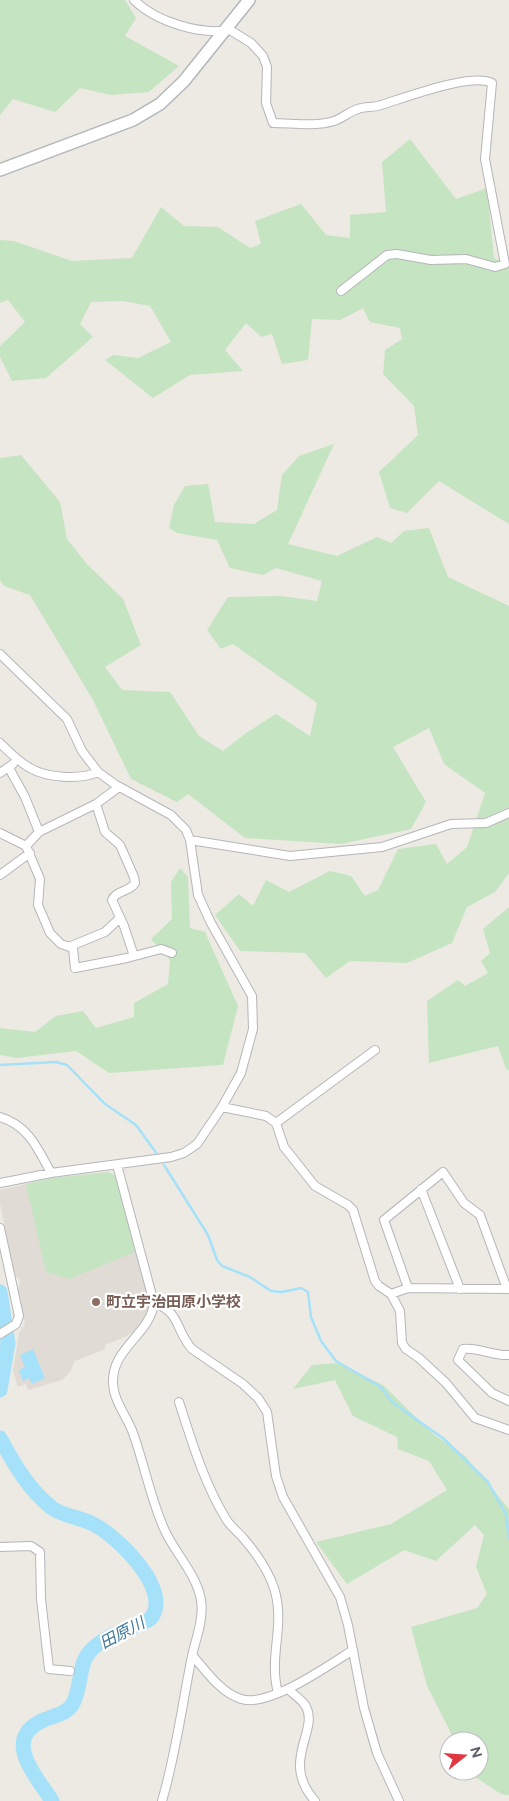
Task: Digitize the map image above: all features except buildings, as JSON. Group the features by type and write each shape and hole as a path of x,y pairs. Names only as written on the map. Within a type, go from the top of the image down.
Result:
{"main road":[{"path":"0,170 133,120 160,104 184,81 249,0"}],"street":[{"path":"134,0 169,23 213,33 230,30 251,43 263,56 266,67 266,103 273,123 304,124 334,121 359,108 378,106 418,92 474,80 485,79 492,82 485,159 505,264 495,267 466,259 431,260 397,254 387,255 341,291"},
{"path":"0,654 67,719 82,751 98,772 119,787 171,815 186,830 190,840 198,895 211,923 252,996 254,1016 241,1073 222,1107 197,1144 184,1153 171,1158 51,1173 0,1183"},
{"path":"0,743 31,769 50,775 91,775 98,772"},
{"path":"0,773 18,760"},
{"path":"9,768 25,797 39,832"},
{"path":"0,875 28,849 39,832 96,804 119,787"},
{"path":"96,804 105,832 120,845 134,877 135,883 133,887 112,897 113,905 120,918 134,956"},
{"path":"190,840 290,856 382,847 451,824 486,823 509,813"},
{"path":"0,843 4,835 28,849 40,883 38,905 54,938 61,944 71,946 105,932 120,918"},
{"path":"71,946 75,952 76,968 161,949 172,953"},
{"path":"276,1123 375,1050"},
{"path":"222,1107 266,1116 276,1123 284,1147 315,1186 348,1204 353,1210 375,1281 391,1294 400,1311 402,1342 406,1349 419,1358 446,1383 475,1418 509,1430"},
{"path":"0,1117 17,1124 30,1135 51,1173"},
{"path":"117,1165 154,1302 150,1318 120,1354 113,1372 115,1398 133,1431 161,1522 197,1587 202,1613 175,1750 162,1801"},
{"path":"391,1294 408,1288 508,1289 480,1215 464,1203 443,1172 384,1220 408,1288"},
{"path":"421,1189 460,1289"},
{"path":"0,1228 18,1314 18,1321 1,1333"},
{"path":"154,1302 174,1313 186,1342 192,1348 243,1384 263,1405 267,1412 276,1476 283,1497 340,1597 364,1708 377,1753 399,1801"},
{"path":"509,1355 497,1356 470,1348 463,1349 458,1360 492,1393 509,1401"},
{"path":"179,1402 201,1467 218,1505 228,1522 261,1562 273,1585 280,1607 273,1664 278,1693"},
{"path":"0,1547 32,1546 40,1552 41,1599 49,1668 70,1671"},
{"path":"193,1656 219,1684 243,1700 255,1700 288,1689 352,1650"},
{"path":"288,1689 305,1706 309,1718 299,1772 305,1789 315,1801"}],"shaded area":[{"path":"109,1172 115,1176 151,1300 148,1316 138,1329 127,1336 105,1345 105,1349 75,1361 70,1372 62,1380 28,1390 26,1384 18,1387 13,1371 19,1333 25,1324 18,1290 20,1283 19,1278 15,1276 0,1204 0,1190 53,1178"}],"green space":[{"path":"0,0 125,0 136,18 125,36 179,66 149,92 111,95 80,88 55,112 13,99 0,115"},
{"path":"410,139 456,199 487,188 494,258 509,266 509,524 439,481 407,513 390,508 379,472 418,435 414,406 383,374 385,350 402,339 400,328 370,322 363,308 340,320 312,319 308,360 282,364 272,334 261,337 246,323 225,350 243,371 190,375 153,398 105,360 113,355 138,358 171,342 150,306 123,301 91,302 80,324 93,337 46,378 12,381 0,357 0,346 25,322 8,300 0,303 0,240 14,241 72,261 132,258 161,207 184,226 218,227 250,248 261,244 255,221 301,204 326,235 350,238 350,215 386,212 382,162"},
{"path":"334,444 288,544 337,556 377,537 391,543 404,531 429,528 448,577 509,606 509,873 495,892 467,907 452,943 407,963 350,961 326,978 305,953 240,951 215,915 239,894 253,906 266,880 289,892 330,871 351,876 365,896 378,890 398,849 436,844 447,864 467,847 485,793 444,764 429,728 393,747 426,802 411,829 341,844 245,838 188,794 177,802 131,779 93,700 30,595 4,586 0,580 0,458 21,455 60,502 67,539 87,564 123,599 141,645 105,667 122,690 170,692 199,736 223,751 246,733 276,714 310,736 317,703 233,644 221,649 207,630 228,597 281,596 317,601 322,581 276,568 263,575 230,568 217,540 177,533 169,528 174,505 185,486 208,484 215,522 254,524 277,510 282,475 299,456"},
{"path":"180,868 188,877 190,928 205,932 238,1006 223,1065 109,1073 76,1051 16,1058 0,1055 0,1028 35,1032 56,1016 83,1011 96,1028 134,1017 134,1003 168,984 170,960 151,939 172,919 171,882"},
{"path":"509,907 509,1070 506,1069 498,1046 429,1063 427,1001 458,980 465,986 488,973 481,961 490,953 483,929"},
{"path":"109,1172 115,1176 137,1251 69,1279 46,1272 26,1184 53,1178"},
{"path":"338,1363 383,1385 433,1434 465,1456 509,1509 509,1795 501,1794 481,1781 489,1781 489,1731 450,1731 427,1686 411,1627 477,1608 487,1594 476,1567 484,1535 475,1525 436,1561 404,1550 347,1584 316,1542 391,1524 447,1490 429,1461 398,1449 397,1437 353,1416 335,1380 293,1389 312,1365"}],"water":[{"path":"33,1349 45,1378 32,1384 29,1378 23,1381 19,1370 25,1367 20,1355"}],"waterway":[{"path":"0,1065 56,1062 67,1065 105,1104 136,1125 157,1154"},
{"path":"164,1165 208,1235 217,1260 222,1266 250,1277 271,1291 282,1292 301,1288 308,1292 311,1317 321,1341 336,1361 381,1387 392,1402 444,1439 488,1482 506,1514 509,1539"},
{"name":"田原川","path":"0,1292 8,1343 0,1390"},
{"name":"田原川","path":"0,1438 22,1476 43,1501 56,1511 81,1519 102,1529 127,1551 139,1565 149,1580 155,1594 156,1608 150,1619 104,1640 89,1653 82,1666 77,1695 70,1708 32,1727 25,1736 23,1746 25,1757 52,1801"}],"place":[{"name":"町立宇治田原小学校","path":"96,1302"}]}
